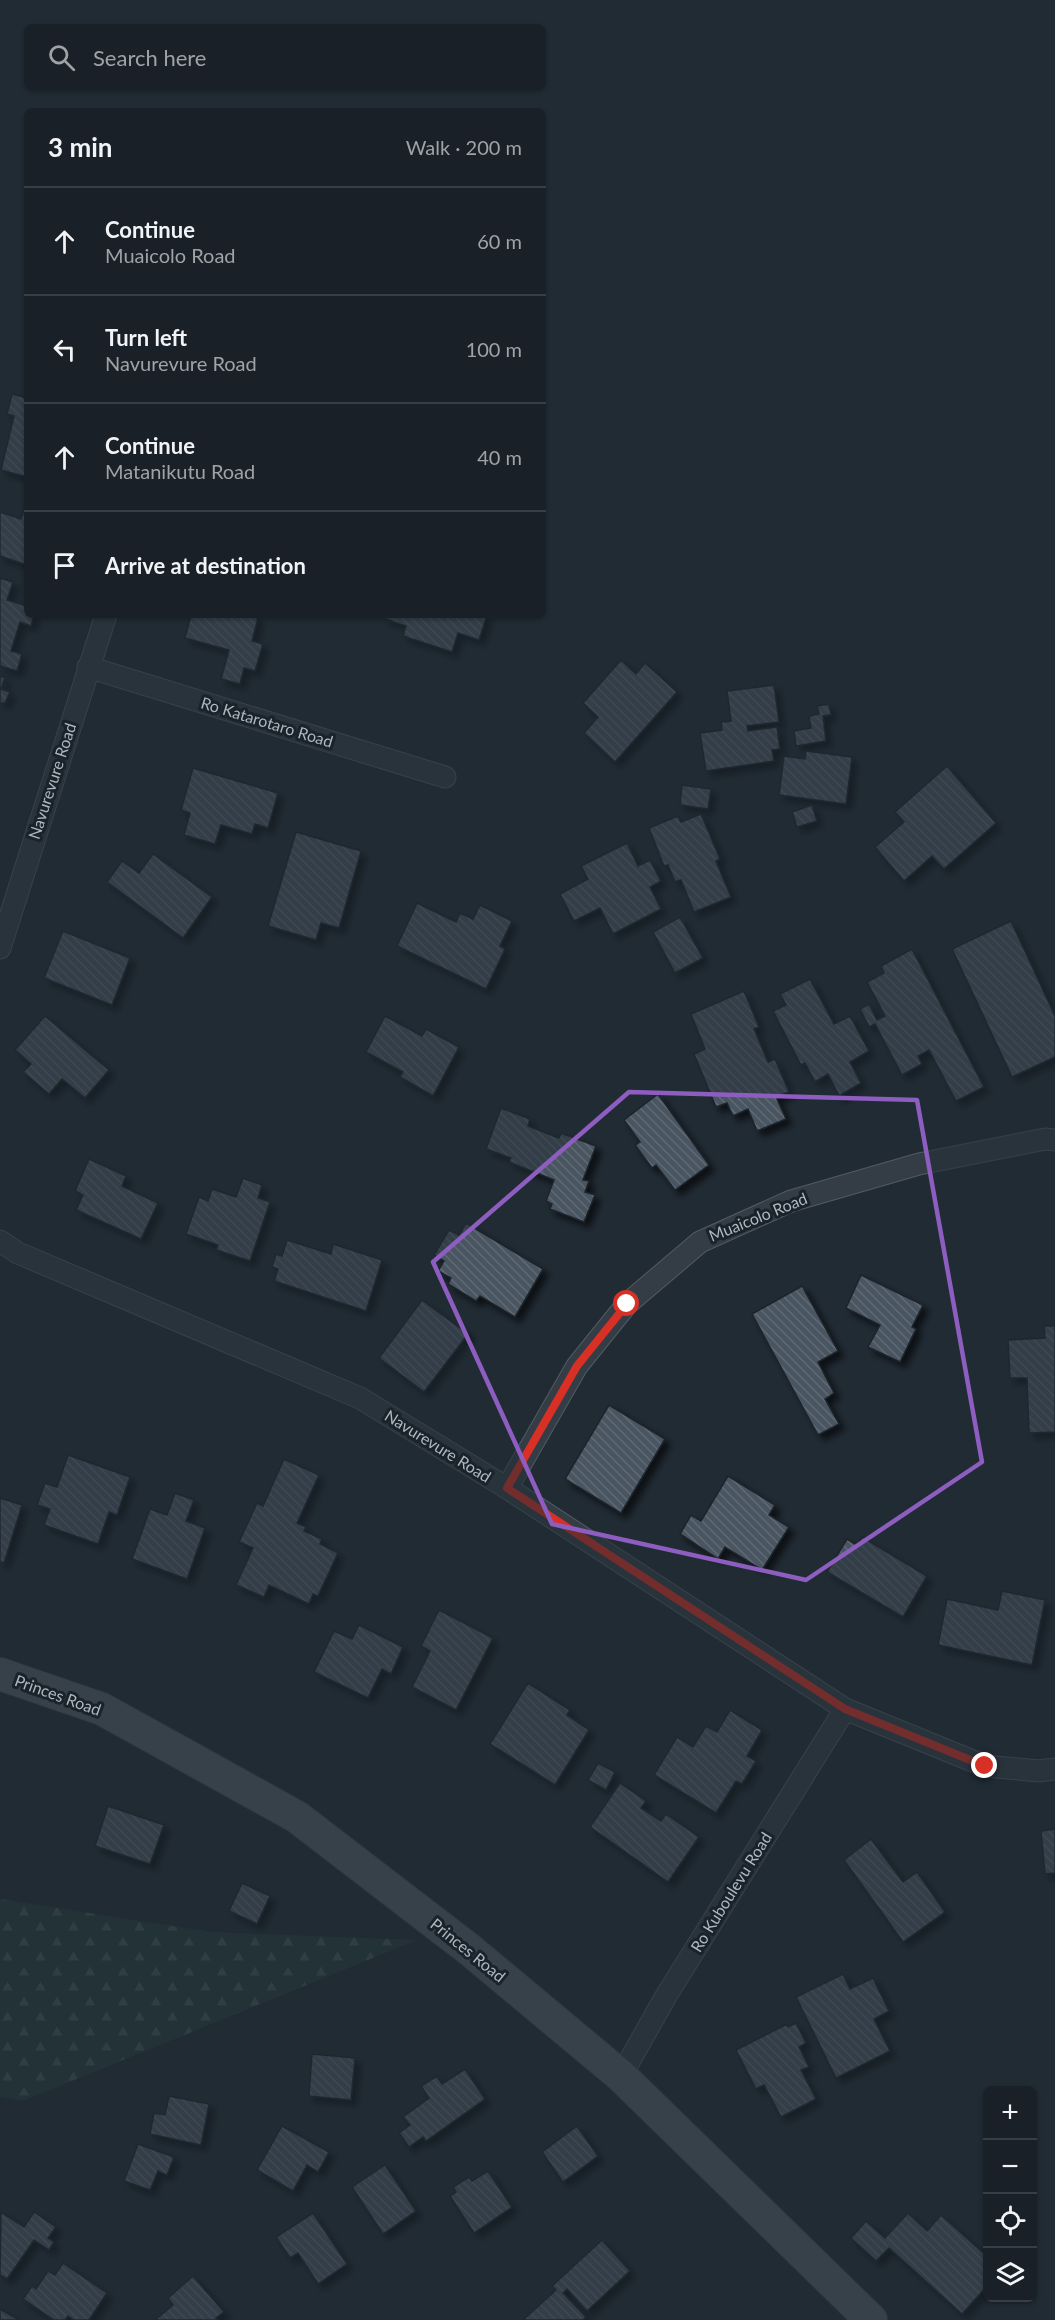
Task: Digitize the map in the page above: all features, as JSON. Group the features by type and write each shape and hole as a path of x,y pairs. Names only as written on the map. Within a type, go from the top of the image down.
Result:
{"main road":[{"name":"Princes Road","path":"0,1674 102,1709 297,1817 470,1950 621,2076 872,2320"}],"street":[{"name":"Navurevure Road","path":"0,948 105,618"},
{"name":"Ro Katarotaro Road","path":"88,667 445,777"},
{"name":"Muaicolo Road","path":"507,1488 577,1366 627,1304 700,1242 791,1201 908,1167 1044,1139 1055,1140"},
{"name":"Navurevure Road","path":"0,1241 18,1253 360,1398 507,1488 845,1709 985,1766 1039,1771 1055,1769"},
{"name":"Ro Kuboulevu Road","path":"621,2076 666,1996 845,1709"}],"highlighted area":[{"path":"629,1092 917,1100 982,1462 806,1580 552,1524 433,1262"}],"green space":[{"path":"0,1899 211,1932 417,1940 23,2101 0,2097"}],"building":[{"path":"12,394 24,397 24,476 1,470 14,416 7,414"},
{"path":"24,509 24,564 0,556 0,512 21,519"},
{"path":"0,578 13,582 7,600 24,605 24,618 33,618 31,626 20,622 11,651 22,654 17,671 0,666"},
{"path":"190,618 258,618 252,641 263,644 255,671 244,668 240,684 221,679 229,650 185,638"},
{"path":"382,618 486,618 479,640 458,633 452,652 403,636 406,626"},
{"path":"621,660 636,674 645,663 677,692 615,762 584,733 598,717 583,703"},
{"path":"0,676 5,678 1,689 10,692 5,703 0,703"},
{"path":"774,685 779,722 747,726 748,731 777,727 780,749 772,750 774,761 706,771 700,733 722,730 721,722 731,721 727,691"},
{"path":"829,704 831,715 823,716 826,741 796,746 794,731 811,728 809,716 819,714 817,706"},
{"path":"806,751 852,757 846,804 779,795 784,756 805,759"},
{"path":"947,766 996,823 944,869 932,856 904,881 875,847 904,822 895,812"},
{"path":"193,768 278,793 268,828 255,824 252,834 221,825 215,844 184,835 190,813 181,810"},
{"path":"682,785 711,789 708,809 680,805"},
{"path":"812,805 817,821 797,827 792,812"},
{"path":"701,814 720,859 716,861 731,897 694,912 681,880 675,882 668,865 664,866 649,828 678,816 681,822"},
{"path":"296,832 361,851 339,928 321,923 316,940 268,926"},
{"path":"627,843 638,866 650,860 661,881 650,887 661,909 613,934 600,908 574,921 560,894 588,879 581,866"},
{"path":"153,854 212,897 183,938 107,882 122,861 139,873"},
{"path":"417,903 456,922 460,913 473,919 480,905 512,921 500,946 505,949 486,989 397,946"},
{"path":"680,917 703,958 675,973 653,932"},
{"path":"1011,921 1055,1016 1055,1057 1012,1077 952,949"},
{"path":"63,931 130,958 112,1005 44,978"},
{"path":"912,949 984,1087 956,1101 929,1050 918,1056 922,1064 902,1075 875,1024 869,1027 860,1009 869,1004 877,1020 885,1016 867,982 884,973 881,966"},
{"path":"810,979 834,1024 850,1016 869,1051 850,1062 861,1083 839,1096 828,1074 815,1082 805,1063 801,1065 773,1011 786,1005 780,994"},
{"path":"744,991 759,1027 754,1029 768,1062 775,1059 789,1092 776,1097 786,1119 757,1131 748,1109 733,1116 727,1103 716,1107 694,1054 705,1049 691,1014"},
{"path":"45,1016 109,1070 85,1098 62,1079 49,1094 23,1072 31,1064 15,1050"},
{"path":"385,1016 422,1036 426,1029 459,1047 433,1096 400,1077 403,1072 366,1052"},
{"path":"658,1094 709,1165 675,1190 656,1165 652,1168 635,1145 640,1142 624,1120"},
{"path":"501,1108 530,1119 528,1126 559,1138 561,1133 596,1146 583,1180 589,1181 585,1192 595,1195 584,1222 550,1209 552,1204 546,1201 554,1180 509,1162 511,1158 486,1149"},
{"path":"89,1159 126,1176 122,1186 158,1203 141,1239 76,1210 83,1195 75,1191"},
{"path":"243,1178 262,1185 258,1198 270,1202 250,1261 216,1250 218,1245 186,1234 199,1197 208,1201 212,1189 236,1197"},
{"path":"466,1223 543,1269 515,1317 480,1296 476,1301 448,1284 451,1278 438,1271 444,1261 434,1255 449,1230 459,1235"},
{"path":"287,1240 331,1254 333,1244 382,1260 366,1311 274,1281 278,1269 272,1267 276,1254 282,1256"},
{"path":"861,1275 923,1305 912,1327 916,1329 900,1362 868,1347 880,1325 846,1308"},
{"path":"802,1286 838,1351 818,1362 834,1393 825,1399 839,1424 818,1435 752,1314"},
{"path":"422,1300 468,1334 424,1392 379,1358"},
{"path":"1044,1326 1055,1326 1055,1432 1029,1433 1027,1378 1010,1378 1008,1340 1045,1338"},
{"path":"609,1405 665,1439 621,1513 565,1479"},
{"path":"68,1455 130,1477 117,1515 109,1512 98,1544 44,1525 50,1509 37,1505 45,1483 57,1487"},
{"path":"284,1459 319,1475 297,1523 306,1527 304,1531 322,1539 320,1544 338,1553 318,1596 313,1594 309,1604 269,1585 264,1597 236,1585 253,1548 239,1542 257,1503 263,1506"},
{"path":"728,1476 775,1505 769,1515 789,1527 762,1570 725,1547 718,1559 680,1534 691,1515 701,1521"},
{"path":"175,1493 194,1500 186,1521 205,1528 187,1579 132,1559 150,1509 167,1515"},
{"path":"0,1498 22,1505 4,1563 0,1562"},
{"path":"862,1537 927,1576 903,1617 827,1572 847,1539 858,1546"},
{"path":"1002,1591 1045,1600 1032,1665 938,1645 947,1599 998,1610"},
{"path":"439,1610 493,1638 456,1710 412,1687 430,1651 421,1646"},
{"path":"359,1625 403,1647 391,1674 382,1669 368,1698 314,1672 334,1631 352,1639"},
{"path":"528,1683 570,1710 567,1715 589,1730 555,1785 490,1744"},
{"path":"730,1710 762,1730 747,1756 756,1761 742,1784 736,1781 716,1813 654,1775 677,1737 693,1747 706,1726 717,1732"},
{"path":"598,1763 615,1772 606,1790 588,1780"},
{"path":"620,1783 646,1801 641,1808 661,1821 666,1814 699,1837 668,1882 590,1827"},
{"path":"108,1806 164,1825 150,1864 95,1846"},
{"path":"1055,1829 1055,1873 1045,1874 1041,1831"},
{"path":"871,1839 903,1882 917,1872 945,1912 903,1942 844,1860"},
{"path":"242,1883 270,1896 257,1924 229,1911"},
{"path":"843,1974 850,1989 873,1978 889,2011 874,2019 890,2051 836,2078 796,1997"},
{"path":"796,2023 806,2043 799,2047 809,2067 801,2070 816,2099 781,2117 764,2085 756,2089 736,2050 787,2024 788,2027"},
{"path":"312,2054 355,2058 351,2100 309,2096"},
{"path":"465,2069 485,2099 426,2141 423,2137 409,2147 399,2133 410,2125 403,2117 429,2098 421,2086 437,2076 442,2084"},
{"path":"169,2096 209,2104 201,2145 150,2134 154,2113 165,2115"},
{"path":"282,2126 329,2152 318,2172 307,2165 293,2191 257,2170"},
{"path":"577,2126 598,2156 563,2182 542,2152"},
{"path":"138,2144 174,2157 167,2175 158,2171 150,2190 124,2181"},
{"path":"385,2165 416,2211 383,2234 352,2187"},
{"path":"488,2171 512,2207 474,2233 450,2196 456,2192 453,2187 469,2177 472,2181"},
{"path":"1,2212 24,2227 34,2212 56,2227 48,2238 54,2242 49,2250 34,2240 7,2279 0,2275"},
{"path":"313,2213 347,2264 318,2284 298,2253 290,2258 276,2237"},
{"path":"908,2213 927,2231 941,2215 983,2253 983,2291 962,2314 889,2248 876,2261 851,2238 866,2221 885,2238"},
{"path":"602,2240 630,2271 587,2311 567,2289 563,2293 586,2317 583,2320 523,2320 556,2290 552,2286"},
{"path":"63,2263 107,2293 89,2320 74,2320 68,2316 65,2320 54,2320 23,2299 32,2286 36,2289 48,2271 55,2275"},
{"path":"193,2276 224,2312 216,2318 218,2320 155,2320 173,2305 168,2298"},
{"path":"0,2309 19,2320 0,2320"}],"route":[{"path":"627,1304 577,1366 507,1488 845,1709 985,1766"}]}
